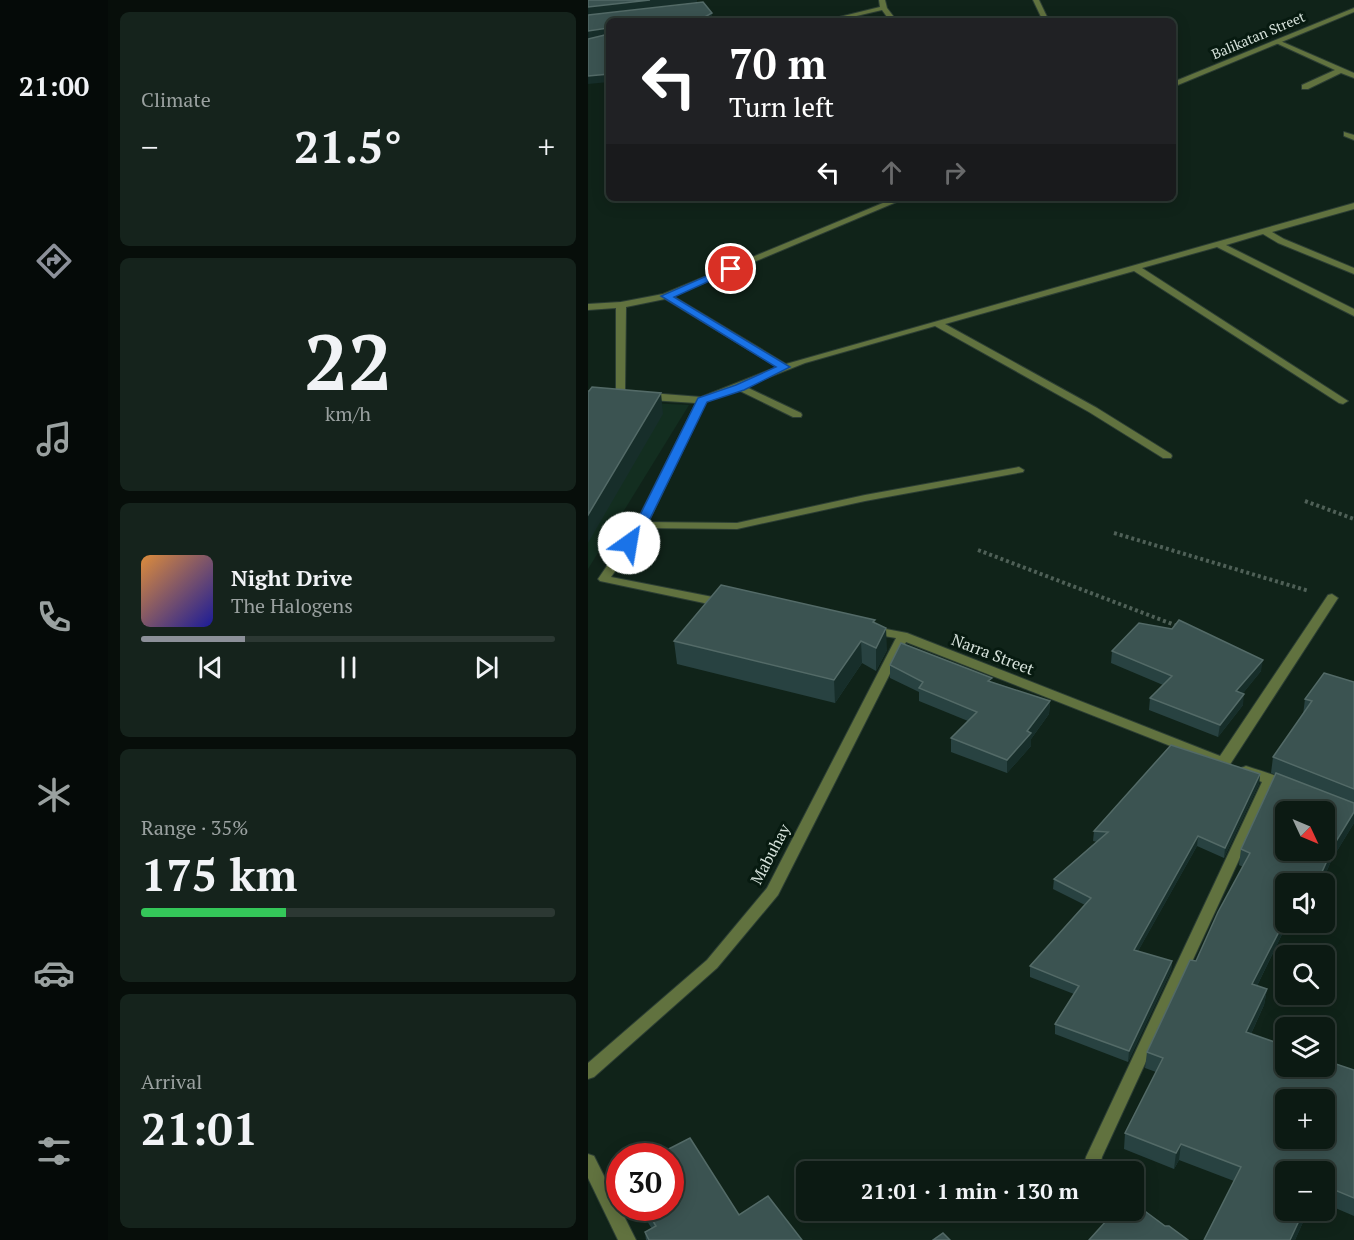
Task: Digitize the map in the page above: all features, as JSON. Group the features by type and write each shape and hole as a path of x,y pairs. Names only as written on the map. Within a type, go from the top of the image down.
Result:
{"street":[{"path":"882,0 884,8 892,18"},
{"path":"1036,0 1045,18"},
{"path":"839,18 884,8"},
{"name":"Balikatan Street","path":"1176,84 1354,10"},
{"path":"1278,42 1354,76"},
{"path":"1305,87 1341,70"},
{"path":"588,307 621,305 666,296 895,201"},
{"path":"621,305 620,393 702,400 740,387 784,367 1354,206"},
{"path":"1266,232 1281,241 1354,271"},
{"path":"1220,245 1354,313"},
{"path":"1136,268 1343,401"},
{"path":"666,296 784,367"},
{"path":"936,323 1093,410 1167,456"},
{"path":"740,387 796,415"},
{"path":"702,400 641,525 604,579 733,604"},
{"path":"641,525 737,526 865,498 1019,470"},
{"path":"1223,762 1332,598"},
{"name":"Narra Street","path":"857,628 903,636 1301,792"},
{"name":"Mabuhay","path":"588,1072 712,964 773,891 903,636"},
{"path":"1093,1161 1270,779"},
{"path":"588,1161 627,1240"}],"path":[{"path":"1305,501 1354,519"},
{"path":"1114,534 1332,598"},
{"path":"978,550 1191,631"}],"shaded area":[{"path":"588,400 689,405 588,569"}],"building":[{"path":"588,0 650,0 588,7"},
{"path":"703,2 712,13 703,18 606,18 606,28 588,31 588,15"},
{"path":"606,35 606,74 588,76 588,39"},
{"path":"592,387 661,393 588,515 588,391"},
{"path":"721,585 875,620 873,622 886,628 876,648 861,641 834,680 674,641"},
{"path":"1179,620 1263,660 1236,691 1244,694 1220,725 1150,698 1172,676 1112,651 1139,623 1172,629"},
{"path":"901,643 992,678 988,681 1050,701 1027,731 1031,733 1007,760 951,738 977,712 919,688 923,682 890,665"},
{"path":"1324,673 1354,682 1354,789 1273,757 1312,701 1305,699"},
{"path":"1171,745 1260,774 1225,848 1198,836 1134,950 1172,961 1129,1051 1055,1024 1079,986 1030,966 1091,898 1054,879 1108,832 1094,831"},
{"path":"1276,773 1354,803 1354,812 1335,843 1335,801 1275,801 1275,861 1327,861 1322,873 1275,873 1275,933 1278,933 1252,984 1267,989 1246,1032 1275,1042 1275,1077 1335,1077 1335,1064 1354,1070 1354,1198 1335,1190 1335,1161 1275,1161 1275,1221 1299,1221 1290,1240 1204,1240 1241,1167 1181,1144 1176,1153 1125,1133 1163,1058 1147,1052 1190,960 1196,961 1218,912 1250,853 1241,849"},
{"path":"690,1138 739,1215 768,1196 802,1240 649,1240 645,1232 656,1226 653,1221 684,1221 684,1143 680,1143"},
{"path":"1144,1210 1188,1240 1089,1240 1106,1221 1144,1221"},
{"path":"943,1233 950,1240 933,1240"}],"route":[{"path":"629,543 641,525 702,400 740,387 784,367 666,296 731,269"}]}
